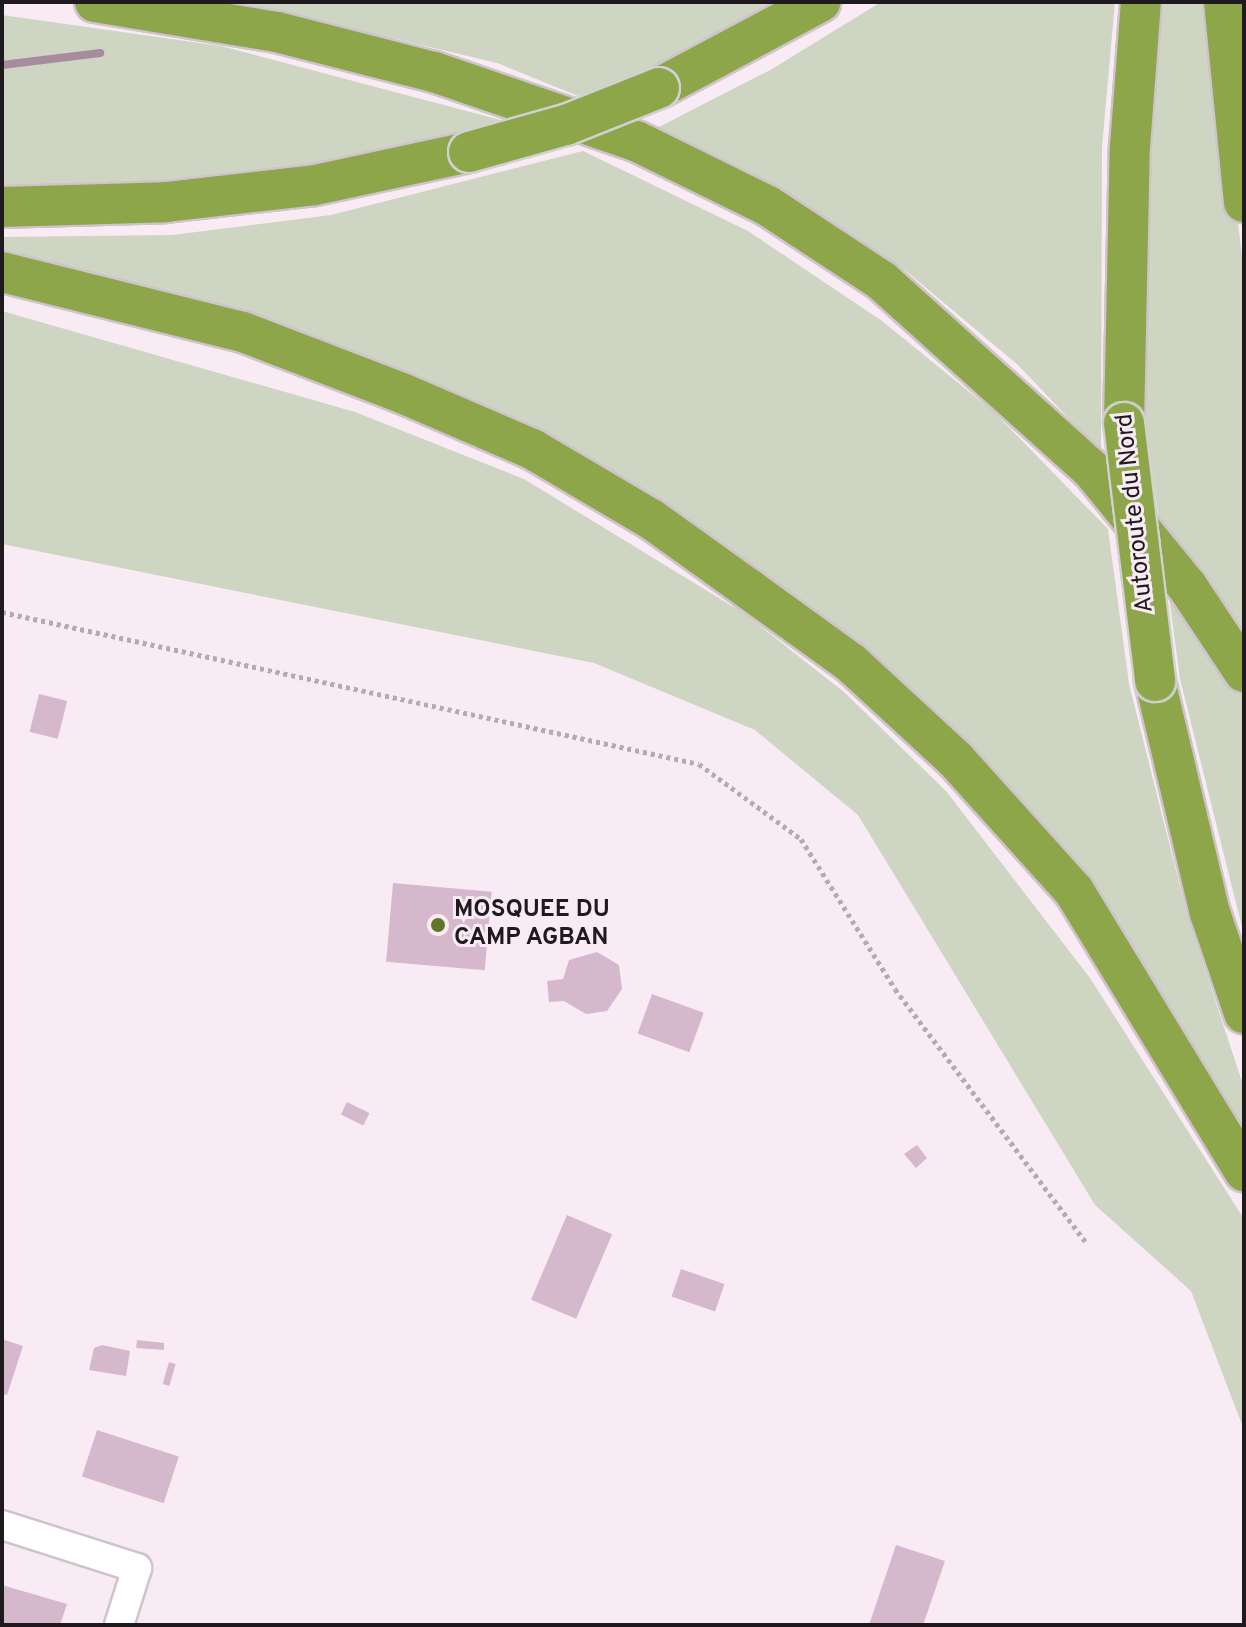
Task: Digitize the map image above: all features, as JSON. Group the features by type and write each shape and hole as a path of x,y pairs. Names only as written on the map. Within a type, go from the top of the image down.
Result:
{"highway":[{"path":"95,2 277,32 434,72 636,141 768,206 882,281 1092,470 1187,586 1244,672"},
{"path":"2,207 166,202 315,185 469,152 566,125 659,88 820,2"},
{"name":"Autoroute du Nord","path":"1141,2 1130,147 1124,423 1155,681 1210,913 1244,1013"},
{"path":"1224,2 1244,202"},
{"path":"2,272 243,332 402,393 532,449 651,519 851,663 956,760 1074,891 1244,1171"}],"lane":[{"path":"2,1525 137,1568 119,1625"}],"path":[{"path":"2,612 699,764 801,839 895,989 1085,1241"}],"green space":[{"path":"239,2 783,2 655,67 578,96 497,63"},
{"path":"881,2 1115,2 1102,147 1101,452 1018,365 906,271 780,189 655,129 772,69"},
{"path":"1161,2 1209,2 1244,270 1244,935 1180,679 1146,424 1150,147"},
{"path":"2,15 221,46 508,122 317,171 2,194"},
{"path":"583,151 748,231 882,321 993,411 1108,529 1129,684 1187,914 1244,1088 1244,1135 867,652 771,577 669,506 548,435 426,381 262,326 2,256 2,237 172,235 331,215"},
{"path":"2,311 355,412 524,479 745,614 844,692 946,791 1090,978 1244,1219 1244,1430 1191,1291 1095,1205 858,815 755,730 594,663 2,544"}],"building":[{"path":"39,694 67,701 58,739 30,732"},
{"path":"393,883 492,892 485,970 386,962"},
{"path":"597,952 619,965 622,989 607,1011 586,1014 564,1001 549,1002 547,981 563,979 569,960"},
{"path":"652,994 704,1013 689,1052 638,1033"},
{"path":"347,1102 369,1113 363,1126 341,1115"},
{"path":"917,1145 927,1158 916,1168 904,1154"},
{"path":"567,1215 612,1234 576,1319 531,1300"},
{"path":"681,1269 724,1284 715,1311 672,1296"},
{"path":"2,1339 23,1346 7,1395 2,1394"},
{"path":"137,1340 164,1343 164,1350 136,1348"},
{"path":"102,1345 130,1351 126,1376 89,1370 94,1348"},
{"path":"169,1362 176,1364 169,1386 163,1384"},
{"path":"97,1430 179,1457 164,1503 82,1477"},
{"path":"896,1545 945,1561 923,1625 869,1625"},
{"path":"2,1585 67,1604 60,1625 2,1625"}],"waterway":[{"path":"2,65 100,53"}],"place":[{"name":"MOSQUEE DU CAMP AGBAN","path":"438,925"}]}
